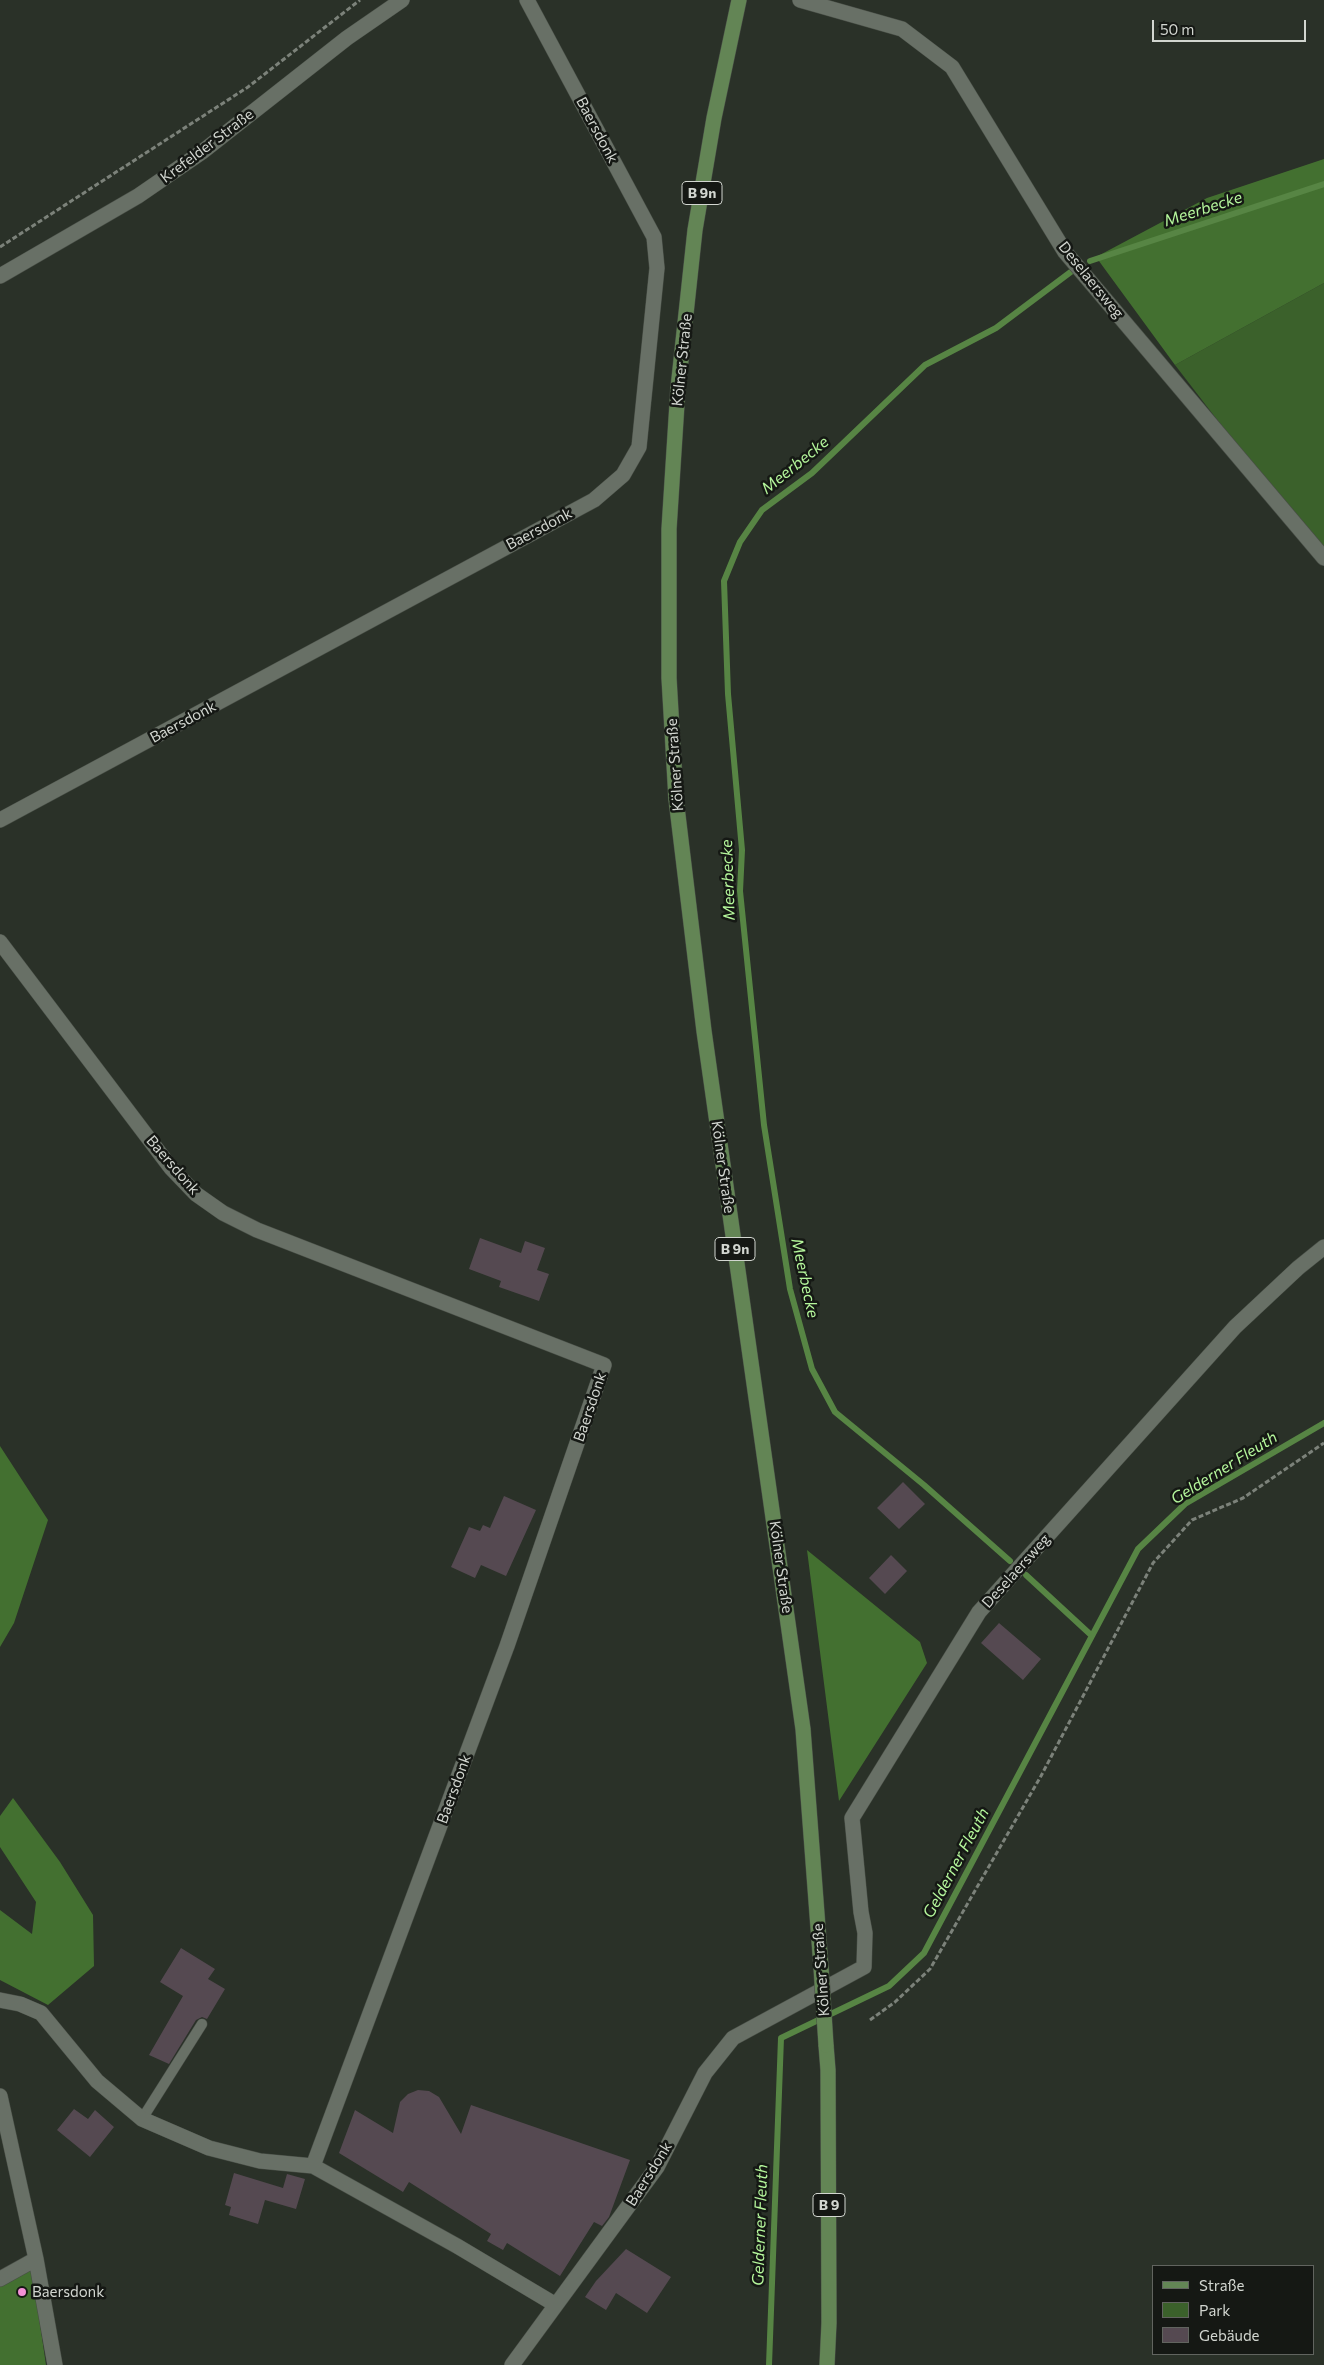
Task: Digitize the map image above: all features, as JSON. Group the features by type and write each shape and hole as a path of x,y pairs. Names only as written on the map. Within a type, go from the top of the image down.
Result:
{"main road":[{"name":"Kölner Straße","path":"739,0 714,118 695,230 678,388 669,529 669,678 676,799 704,1031 804,1729 821,1967 828,2099 829,2323 827,2365"}],"street":[{"name":"Krefelder Straße","path":"0,276 122,206 170,174 202,152 347,38 402,0"},
{"name":"Baersdonk","path":"0,820 594,500 623,475 638,448 657,268 654,237 527,0"},
{"name":"Deselaersweg","path":"800,0 902,29 952,67 1065,252 1324,558"},
{"name":"Baersdonk","path":"0,942 171,1168 196,1194 223,1213 257,1230 604,1365 507,1646 313,2166"},
{"name":"Deselaersweg","path":"732,2038 864,1967 865,1933 861,1912 852,1818 979,1612 1235,1327 1298,1268 1324,1247"},
{"path":"0,2000 20,2004 41,2013 97,2082 142,2119 209,2148 260,2161 313,2166 457,2246 556,2305"},
{"name":"Baersdonk","path":"512,2365 657,2167 705,2073 732,2038"},
{"path":"0,2096 36,2259 55,2365"},
{"path":"0,2279 36,2259"}],"lane":[{"path":"142,2119 202,2024"}],"path":[{"path":"0,246 248,87 360,0"},
{"path":"870,2020 895,2002 930,1969 1041,1776 1153,1563 1192,1520 1243,1498 1324,1443"}],"green space":[{"path":"1324,159 1324,283 1175,365 1096,257 1207,198"},
{"path":"1324,283 1324,548 1318,551 1175,365"},
{"path":"0,1446 48,1520 14,1623 0,1647"},
{"path":"807,1550 920,1642 927,1663 839,1801"},
{"path":"13,1798 60,1862 93,1915 94,1966 48,2005 0,1980 0,1910 32,1934 36,1902 0,1847 0,1816"},
{"path":"31,2262 46,2365 0,2365 0,2281"}],"building":[{"path":"480,1238 521,1253 525,1241 545,1248 537,1270 549,1274 539,1301 499,1287 501,1281 469,1269"},
{"path":"903,1482 925,1504 899,1529 877,1508"},
{"path":"504,1496 536,1510 506,1576 481,1565 475,1578 451,1567 469,1527 480,1531 483,1525 490,1528"},
{"path":"891,1555 907,1571 885,1594 869,1578"},
{"path":"999,1623 1041,1659 1023,1680 981,1643"},
{"path":"181,1948 215,1969 208,1979 225,1989 207,2019 202,2017 196,2020 169,2064 149,2055 183,1996 160,1982"},
{"path":"418,2090 429,2091 439,2097 461,2134 471,2105 630,2160 609,2217 602,2226 594,2222 560,2276 507,2243 503,2250 487,2241 491,2234 409,2182 403,2192 339,2153 355,2110 393,2133 400,2102 408,2094"},
{"path":"74,2109 88,2119 95,2110 114,2127 90,2157 57,2130"},
{"path":"234,2173 283,2188 287,2174 305,2179 296,2209 265,2200 258,2224 229,2215 231,2207 225,2205"},
{"path":"626,2249 671,2277 647,2313 616,2293 606,2310 585,2297 596,2281"}],"waterway":[{"name":"Meerbecke","path":"1090,261 1324,184"},
{"name":"Meerbecke","path":"1010,1561 924,1485 835,1412 812,1369 790,1289 764,1125 740,891 742,850 728,694 724,581 740,542 762,510 812,473 925,365 996,328 1072,271"},
{"name":"Gelderner Fleuth","path":"769,2365 781,2038 889,1986 924,1953 1138,1549 1185,1504 1324,1423"},
{"name":"Meerbecke","path":"1026,1575 1091,1635"}],"place":[{"name":"Baersdonk","path":"22,2292"}]}
